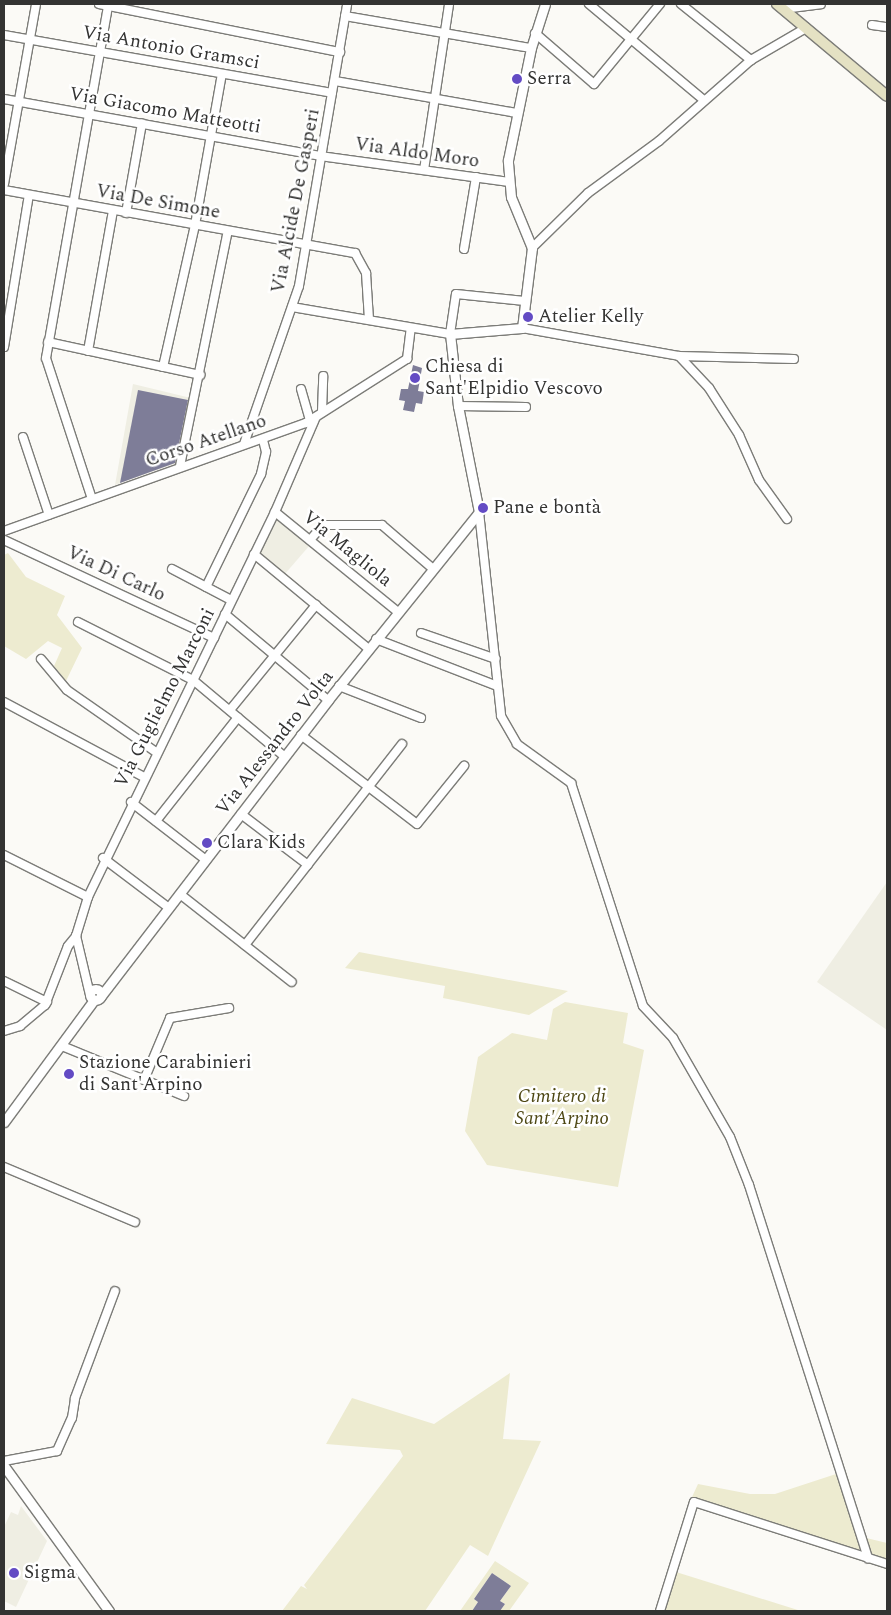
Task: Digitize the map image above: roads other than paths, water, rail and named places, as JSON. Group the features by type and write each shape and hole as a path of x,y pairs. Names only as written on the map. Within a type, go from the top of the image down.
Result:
{"main road":[{"path":"780,6 887,96"}],"street":[{"path":"4,184 36,4"},
{"path":"99,4 340,52"},
{"name":"Via Alcide De Gasperi","path":"244,444 292,306 306,245 347,4"},
{"path":"424,170 448,4"},
{"path":"522,328 532,248 509,182 508,160 531,48 545,4"},
{"path":"589,4 704,100"},
{"path":"535,33 594,84 660,4"},
{"path":"681,4 751,60"},
{"path":"780,6 821,4"},
{"path":"92,499 46,358 71,202 108,6"},
{"path":"345,16 531,48"},
{"path":"872,25 887,27"},
{"path":"532,248 588,192 659,141 751,60 806,28"},
{"name":"Via Antonio Gramsci","path":"4,34 332,93"},
{"path":"163,367 195,225 222,74"},
{"path":"335,80 516,114"},
{"name":"Via Giacomo Matteotti","path":"4,99 320,156"},
{"path":"126,212 142,123"},
{"name":"Via Aldo Moro","path":"320,156 509,182"},
{"path":"464,249 476,177"},
{"name":"Via De Simone","path":"4,190 358,255 367,280 369,320"},
{"path":"4,347 29,195"},
{"path":"88,351 113,210"},
{"path":"180,466 228,231"},
{"path":"525,301 456,294 450,334 458,406 479,512 501,716 517,744 571,782 643,1006 673,1038 730,1138 748,1185 868,1558"},
{"path":"292,306 450,334 522,328 679,356 794,359"},
{"name":"Corso Atellano","path":"4,531 180,466 244,444 263,440 295,427 407,359 411,328"},
{"path":"48,342 200,374"},
{"path":"679,356 709,388 739,435 760,482 787,519"},
{"path":"316,416 323,376"},
{"path":"301,390 316,416"},
{"path":"458,406 526,407"},
{"name":"Via Guglielmo Marconi","path":"47,1002 68,946 76,936 88,897 104,858 194,680 275,512 316,416"},
{"path":"295,427 309,432"},
{"path":"23,437 49,515"},
{"path":"206,587 261,474 266,452 263,440"},
{"name":"Via Magliola","path":"275,512 398,612"},
{"name":"Via Alessandro Volta","path":"4,1122 62,1046 95,995 169,908 328,700 432,568 479,512"},
{"path":"310,540 323,525 382,525 432,568"},
{"name":"Via Di Carlo","path":"4,540 214,638"},
{"path":"254,554 369,649"},
{"path":"172,569 232,600"},
{"path":"230,710 316,605"},
{"path":"225,614 328,700"},
{"path":"78,622 194,680 285,757"},
{"path":"421,633 496,659"},
{"path":"376,639 497,686"},
{"path":"41,659 67,690 156,752"},
{"path":"339,686 421,718"},
{"path":"4,702 144,776"},
{"path":"156,821 238,717"},
{"path":"301,735 417,824 464,766"},
{"path":"245,945 402,744"},
{"path":"131,802 206,860"},
{"path":"241,814 308,865"},
{"path":"4,855 88,897"},
{"path":"104,858 169,908"},
{"path":"180,894 292,982"},
{"path":"76,936 87,983 95,995"},
{"path":"4,981 47,1002 29,1021 4,1031"},
{"path":"144,1080 170,1018 229,1008"},
{"path":"62,1046 184,1096"},
{"path":"4,1167 135,1222"},
{"path":"4,1461 57,1451 72,1418 75,1398 115,1291"},
{"path":"4,1466 109,1611"},
{"path":"660,1611 694,1502 887,1564"}],"place":[{"name":"Serra","path":"517,79"},
{"name":"Atelier Kelly","path":"528,317"},
{"name":"Chiesa di Sant'Elpidio Vescovo","path":"415,378"},
{"name":"Pane e bontà","path":"483,508"},
{"name":"Clara Kids","path":"207,843"},
{"name":"Stazione Carabinieri di Sant'Arpino","path":"69,1074"},
{"name":"Sigma","path":"14,1573"}],"park label":[{"name":"Cimitero di Sant'Arpino","path":"562,1108"}]}
